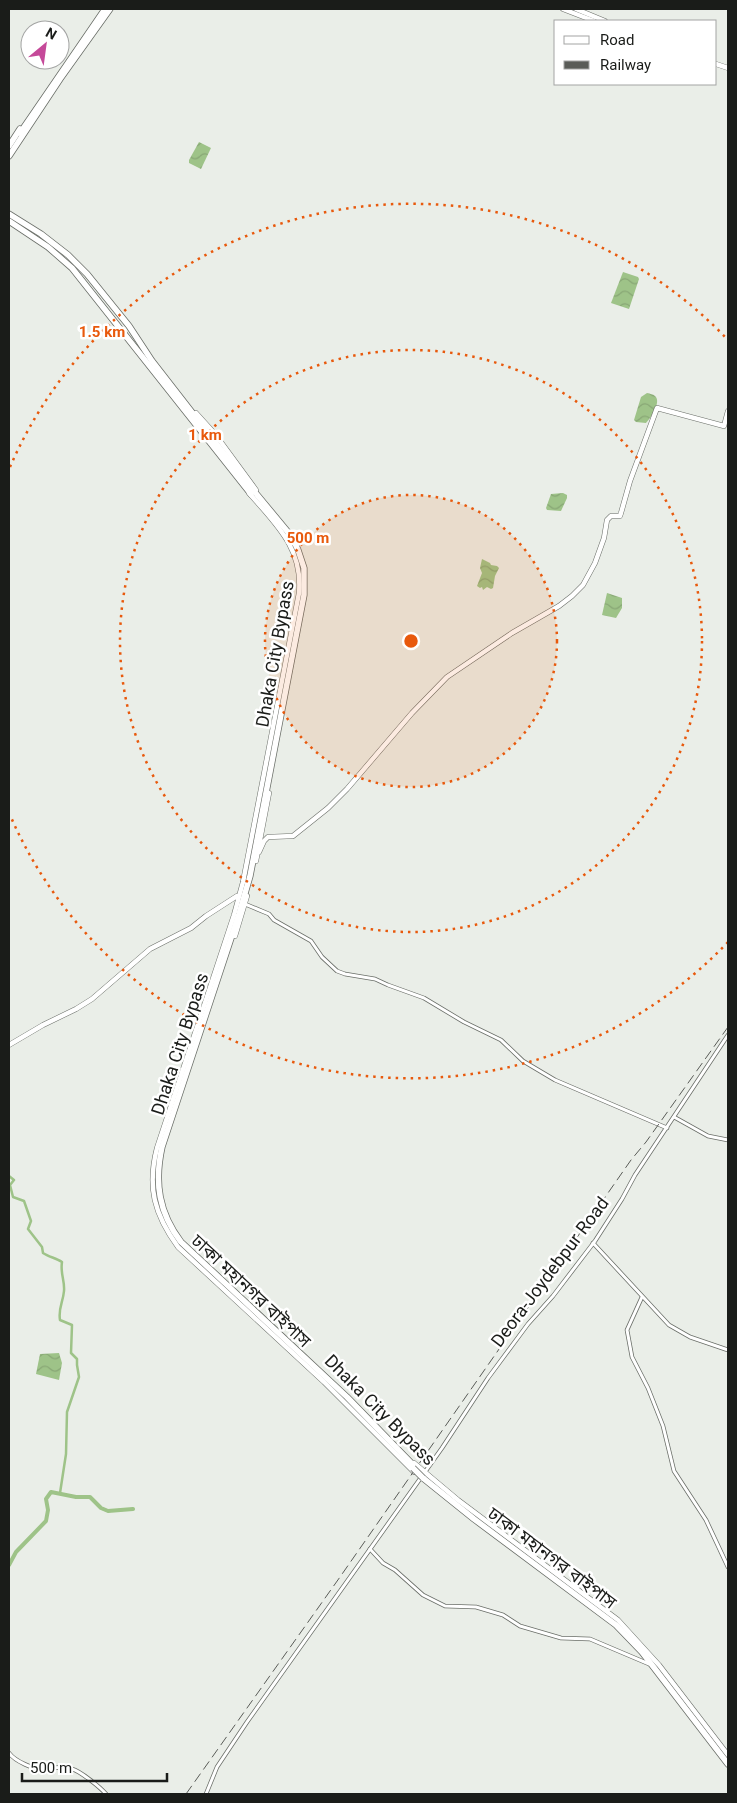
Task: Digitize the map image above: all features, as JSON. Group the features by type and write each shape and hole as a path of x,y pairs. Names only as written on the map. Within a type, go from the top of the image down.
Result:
{"highway":[{"path":"9,148 103,9"},
{"path":"9,156 60,79 110,9"},
{"name":"Dhaka City Bypass","path":"9,214 41,234 76,263 129,326 239,473 292,537 302,560 305,582 304,595 250,876 162,1147 157,1177 160,1200 167,1220 181,1242 347,1397 414,1467"},
{"name":"Dhaka City Bypass","path":"9,221 48,247 72,268 190,415 236,476 286,533 294,546 301,568 302,595 246,884"},
{"name":"ঢাকা মহানগর বাইপাস","path":"246,884 159,1147 155,1177 158,1205 164,1222 179,1244 326,1381 423,1476 474,1519 616,1625 642,1652 728,1765"},
{"name":"Dhaka City Bypass","path":"423,1476 617,1622 645,1650 728,1757"}],"main road":[{"path":"564,9 592,20"},
{"path":"570,9 598,20"},
{"path":"576,9 603,20"},
{"path":"150,356 197,415 215,434 258,493 289,530 297,543 307,581 305,604 257,855 245,904 164,1148 160,1168 162,1199 169,1219 182,1240 342,1389 423,1476"},
{"path":"142,357 154,376 218,456 284,534 294,552 300,587 252,838 239,896 157,1148 152,1176 154,1194 162,1224 178,1247 472,1520 614,1627 640,1653 728,1765"},
{"path":"257,855 268,837 292,836 328,808 447,677 512,633 559,606 583,585 600,550 607,520 611,516 620,516 630,481 657,408 724,426 728,411"},
{"path":"9,1045 84,1004 150,949 191,928 206,916 239,896"}],"street":[{"path":"245,904 270,914 274,920 311,941 322,957 337,971 375,979 424,998 464,1022 501,1040 522,1061 548,1076 667,1128"},
{"name":"Deora-Joydebpur Road","path":"206,1794 214,1773 237,1737 423,1476 488,1378 528,1324 553,1296 594,1243 635,1175 728,1035"},
{"path":"674,1117 708,1136 728,1140"},
{"path":"594,1243 642,1297 676,1330 690,1337 728,1350"},
{"path":"642,1297 626,1330 632,1356 648,1388 660,1419 670,1447 674,1471 706,1520 728,1567"},
{"path":"370,1549 383,1563 396,1570 422,1594 445,1606 476,1607 503,1615 520,1626 561,1638 590,1638 649,1664"},
{"path":"9,1753 14,1758 38,1769 56,1767 74,1769 106,1794"}],"water":[{"path":"199,142 211,148 201,169 189,163"},
{"path":"623,272 639,279 629,309 611,303"},
{"path":"647,393 655,396 657,399 656,406 646,423 636,422 634,420 641,397"},
{"path":"563,493 567,495 567,498 561,511 547,510 551,494"},
{"path":"482,559 499,568 495,576 493,588 491,589 487,587 483,590 482,587 477,586 482,573 480,568"},
{"path":"607,593 622,598 622,608 616,618 602,615"},
{"path":"59,1353 62,1363 59,1380 36,1374 40,1354"}],"waterway":[{"path":"9,1176 14,1180 10,1185 13,1197 24,1201 31,1221 28,1229 42,1247 43,1253 62,1262 64,1291 60,1320 72,1325 71,1353 77,1359 79,1377 67,1412 66,1454 60,1493"},
{"path":"51,1492 76,1497 90,1497 101,1508 108,1511 133,1509"},
{"path":"9,1565 16,1552 46,1521 48,1510 46,1499 51,1492 76,1497 90,1497 101,1508 108,1511 133,1509"}],"railway":[{"path":"186,1794 631,1160 646,1142 728,1027"}]}
